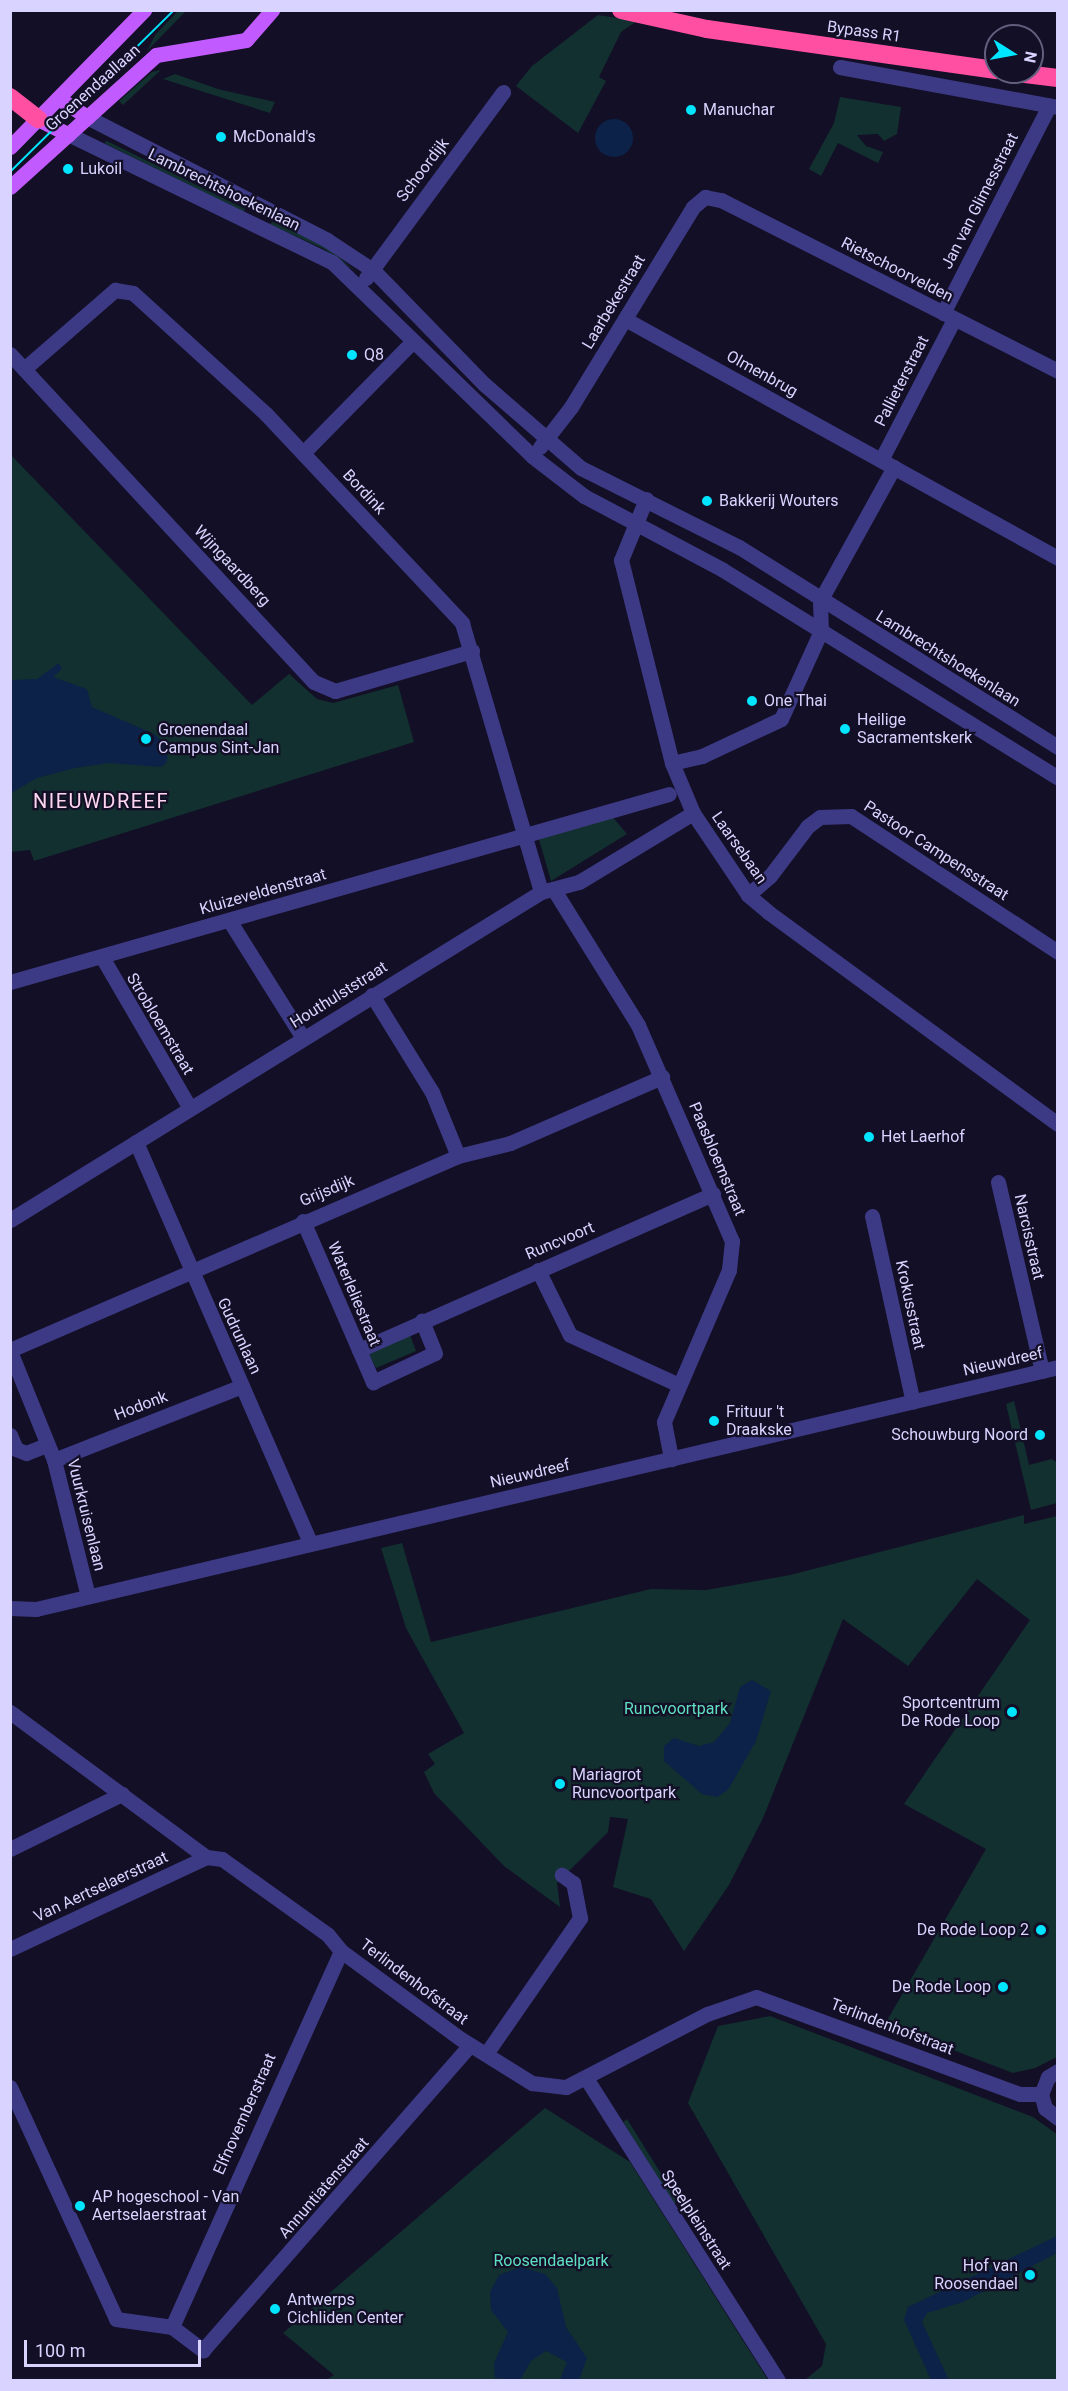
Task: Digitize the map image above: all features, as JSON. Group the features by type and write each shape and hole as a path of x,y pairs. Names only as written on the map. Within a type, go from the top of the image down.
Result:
{"highway":[{"name":"Bypass R1","path":"621,10 787,40 984,68"},
{"path":"10,97 38,119"}],"main road":[{"name":"Groenendaallaan","path":"10,147 144,10"},
{"name":"Groenendaallaan","path":"10,187 156,55 246,40 272,10"},
{"path":"58,98 87,117"},
{"path":"38,119 68,134"}],"street":[{"path":"840,67 1053,107"},
{"name":"Schoordijk","path":"374,271 503,92"},
{"name":"Jan van Glimesstraat","path":"948,316 1053,107"},
{"name":"Lambrechtshoekenlaan","path":"87,117 327,240 374,271 545,441 581,468 689,522 1058,747"},
{"name":"Lambrechtshoekenlaan","path":"68,134 332,262 532,456 634,526 678,547 821,631 1058,778"},
{"name":"Laarbekestraat","path":"545,441 625,319 693,207 705,197 721,200"},
{"name":"Rietschoorvelden","path":"721,200 1058,371"},
{"path":"358,287 374,271"},
{"name":"Bordink","path":"24,369 115,290 133,293 303,453 458,618 472,651 524,836 547,891"},
{"name":"Pallieterstraat","path":"820,601 888,464 948,316"},
{"name":"Olmenbrug","path":"625,319 1058,558"},
{"path":"303,453 412,342"},
{"name":"Wijngaardberg","path":"10,354 314,682 335,691 472,651"},
{"path":"532,456 545,441"},
{"path":"634,526 646,499"},
{"path":"678,547 689,522"},
{"name":"Laarsebaan","path":"634,526 621,560 672,763 693,813 748,895 1058,1124"},
{"path":"672,763 702,756 781,719 821,631 820,601"},
{"path":"524,836 669,794"},
{"name":"Houthulststraat","path":"10,1220 372,995 547,891 579,882 693,813"},
{"name":"Pastoor Campensstraat","path":"748,895 770,876 808,826 840,813 851,816 1058,952"},
{"name":"Kluizeveldenstraat","path":"10,982 524,836"},
{"name":"Paasbloemstraat","path":"547,891 621,995 662,1077 732,1241 732,1257 664,1422 671,1459"},
{"path":"229,920 303,1038"},
{"name":"Strobloemstraat","path":"102,957 190,1108"},
{"path":"372,995 432,1092 458,1156"},
{"name":"Grijsdijk","path":"12,1358 189,1271 303,1221 458,1156 510,1143 662,1077"},
{"name":"Gudrunlaan","path":"136,1142 189,1271 311,1544"},
{"name":"Narcisstraat","path":"998,1182 1042,1371"},
{"name":"Runcvoort","path":"358,1350 713,1194"},
{"name":"Krokusstraat","path":"872,1216 913,1402"},
{"name":"Waterleliestraat","path":"303,1221 373,1382 435,1353 422,1321"},
{"path":"538,1270 570,1335 680,1385"},
{"name":"Vuurkruisenlaan","path":"12,1358 54,1460 88,1596"},
{"name":"Nieuwdreef","path":"10,1608 36,1609 1058,1367"},
{"name":"Hodonk","path":"54,1460 242,1386"},
{"name":"Vuurkruisenlaan","path":"10,1435 16,1449 26,1453 47,1445"},
{"name":"Terlindenhofstraat","path":"10,1712 206,1857 222,1859 328,1935 341,1951 470,2046 488,2051 545,2088 566,2087 716,2010 756,1997 1020,2094 1041,2094"},
{"path":"10,1849 122,1794"},
{"name":"Van Aertselaerstraat","path":"10,1949 206,1857"},
{"path":"488,2051 580,1918 573,1883 562,1875"},
{"name":"Elfnovemberstraat","path":"171,2327 341,1951"},
{"name":"Annuntiatenstraat","path":"171,2327 203,2350 470,2046"},
{"path":"1058,2071 1048,2077 1041,2094 1045,2108 1058,2118"},
{"name":"Speelpleinstraat","path":"586,2078 778,2380"},
{"path":"10,2087 116,2319 145,2326 171,2327"}],"green space":[{"path":"178,11 186,11 147,51 155,35"},
{"path":"598,15 637,21 621,32 599,77 606,81 578,133 516,86 532,66"},
{"path":"161,70 123,105 119,101 152,72"},
{"path":"175,74 218,89 275,102 270,113 163,79"},
{"path":"840,97 901,107 897,134 884,141 878,134 857,135 866,146 883,152 878,163 838,143 821,176 809,169 834,123"},
{"path":"107,141 245,209 244,212 104,143"},
{"path":"273,222 326,246 358,273 324,249 269,224"},
{"name":"Groenendaal Campus Sint-Jan","path":"10,454 252,705 289,674 317,699 333,703 398,685 414,742 34,861 30,850 11,852"},
{"path":"610,814 627,834 551,881 538,836"},
{"path":"410,1335 416,1351 376,1368 368,1352"},
{"path":"1014,1401 1029,1465 1052,1459 1057,1463 1057,1503 1031,1510 1006,1404"},
{"name":"Runcvoortpark","path":"1024,1515 1024,1524 1057,1516 1057,2057 1035,2068 1013,2073 885,2024 986,1849 904,1804 1030,1620 977,1579 908,1666 843,1619 763,1818 729,1885 684,1951 651,1899 613,1887 628,1819 610,1817 608,1832 557,1883 560,1907 504,1866 434,1793 424,1772 435,1764 428,1754 464,1733 406,1628 381,1548 402,1543 431,1642 651,1589 706,1590 790,1575"},
{"path":"770,2016 1033,2117 1058,2135 1057,2380 805,2380 822,2366 826,2344 688,2103 718,2026"},
{"name":"Roosendaelpark","path":"545,2108 630,2162 768,2380 326,2380 334,2375 283,2333"},
{"path":"627,2119 678,2201 674,2204 623,2122"}],"water":[{"path":"614,119 621,120 627,125 632,131 632,145 627,151 621,156 614,157 607,156 601,151 596,145 595,138 596,131 601,125 607,120"},
{"path":"59,663 62,669 53,677 87,689 92,707 154,734 168,745 167,762 161,767 109,763 75,768 37,778 11,793 11,680 37,679"},
{"path":"752,1680 771,1691 756,1741 728,1790 717,1797 702,1794 664,1761 664,1746 674,1738 699,1746 714,1742 730,1723 740,1687"},
{"path":"1057,2236 1057,2253 963,2302 927,2313 922,2322 949,2380 931,2380 904,2320 908,2307"},
{"path":"521,2267 545,2274 557,2288 566,2327 587,2358 579,2380 560,2380 567,2362 546,2351 531,2361 520,2380 495,2378 494,2363 508,2332 491,2310 490,2292 499,2275"}],"tram line":[{"path":"10,172 174,10"}],"place":[{"name":"Manuchar","path":"691,110"},
{"name":"McDonald's","path":"221,137"},
{"name":"Lukoil","path":"68,169"},
{"name":"Q8","path":"352,355"},
{"name":"Bakkerij Wouters","path":"707,501"},
{"name":"One Thai","path":"752,701"},
{"name":"Heilige Sacramentskerk","path":"845,729"},
{"name":"Groenendaal Campus Sint-Jan","path":"146,739"},
{"name":"Het Laerhof","path":"869,1137"},
{"name":"Frituur 't Draakske","path":"714,1421"},
{"name":"Schouwburg Noord","path":"1040,1435"},
{"name":"Sportcentrum De Rode Loop","path":"1012,1712"},
{"name":"Mariagrot Runcvoortpark","path":"560,1784"},
{"name":"De Rode Loop 2","path":"1041,1930"},
{"name":"De Rode Loop","path":"1003,1987"},
{"name":"AP hogeschool - Van Aertselaerstraat","path":"80,2206"},
{"name":"Hof van Roosendael","path":"1030,2275"},
{"name":"Antwerps Cichliden Center","path":"275,2309"}],"district":[{"name":"NIEUWDREEF","path":"101,801"}]}
